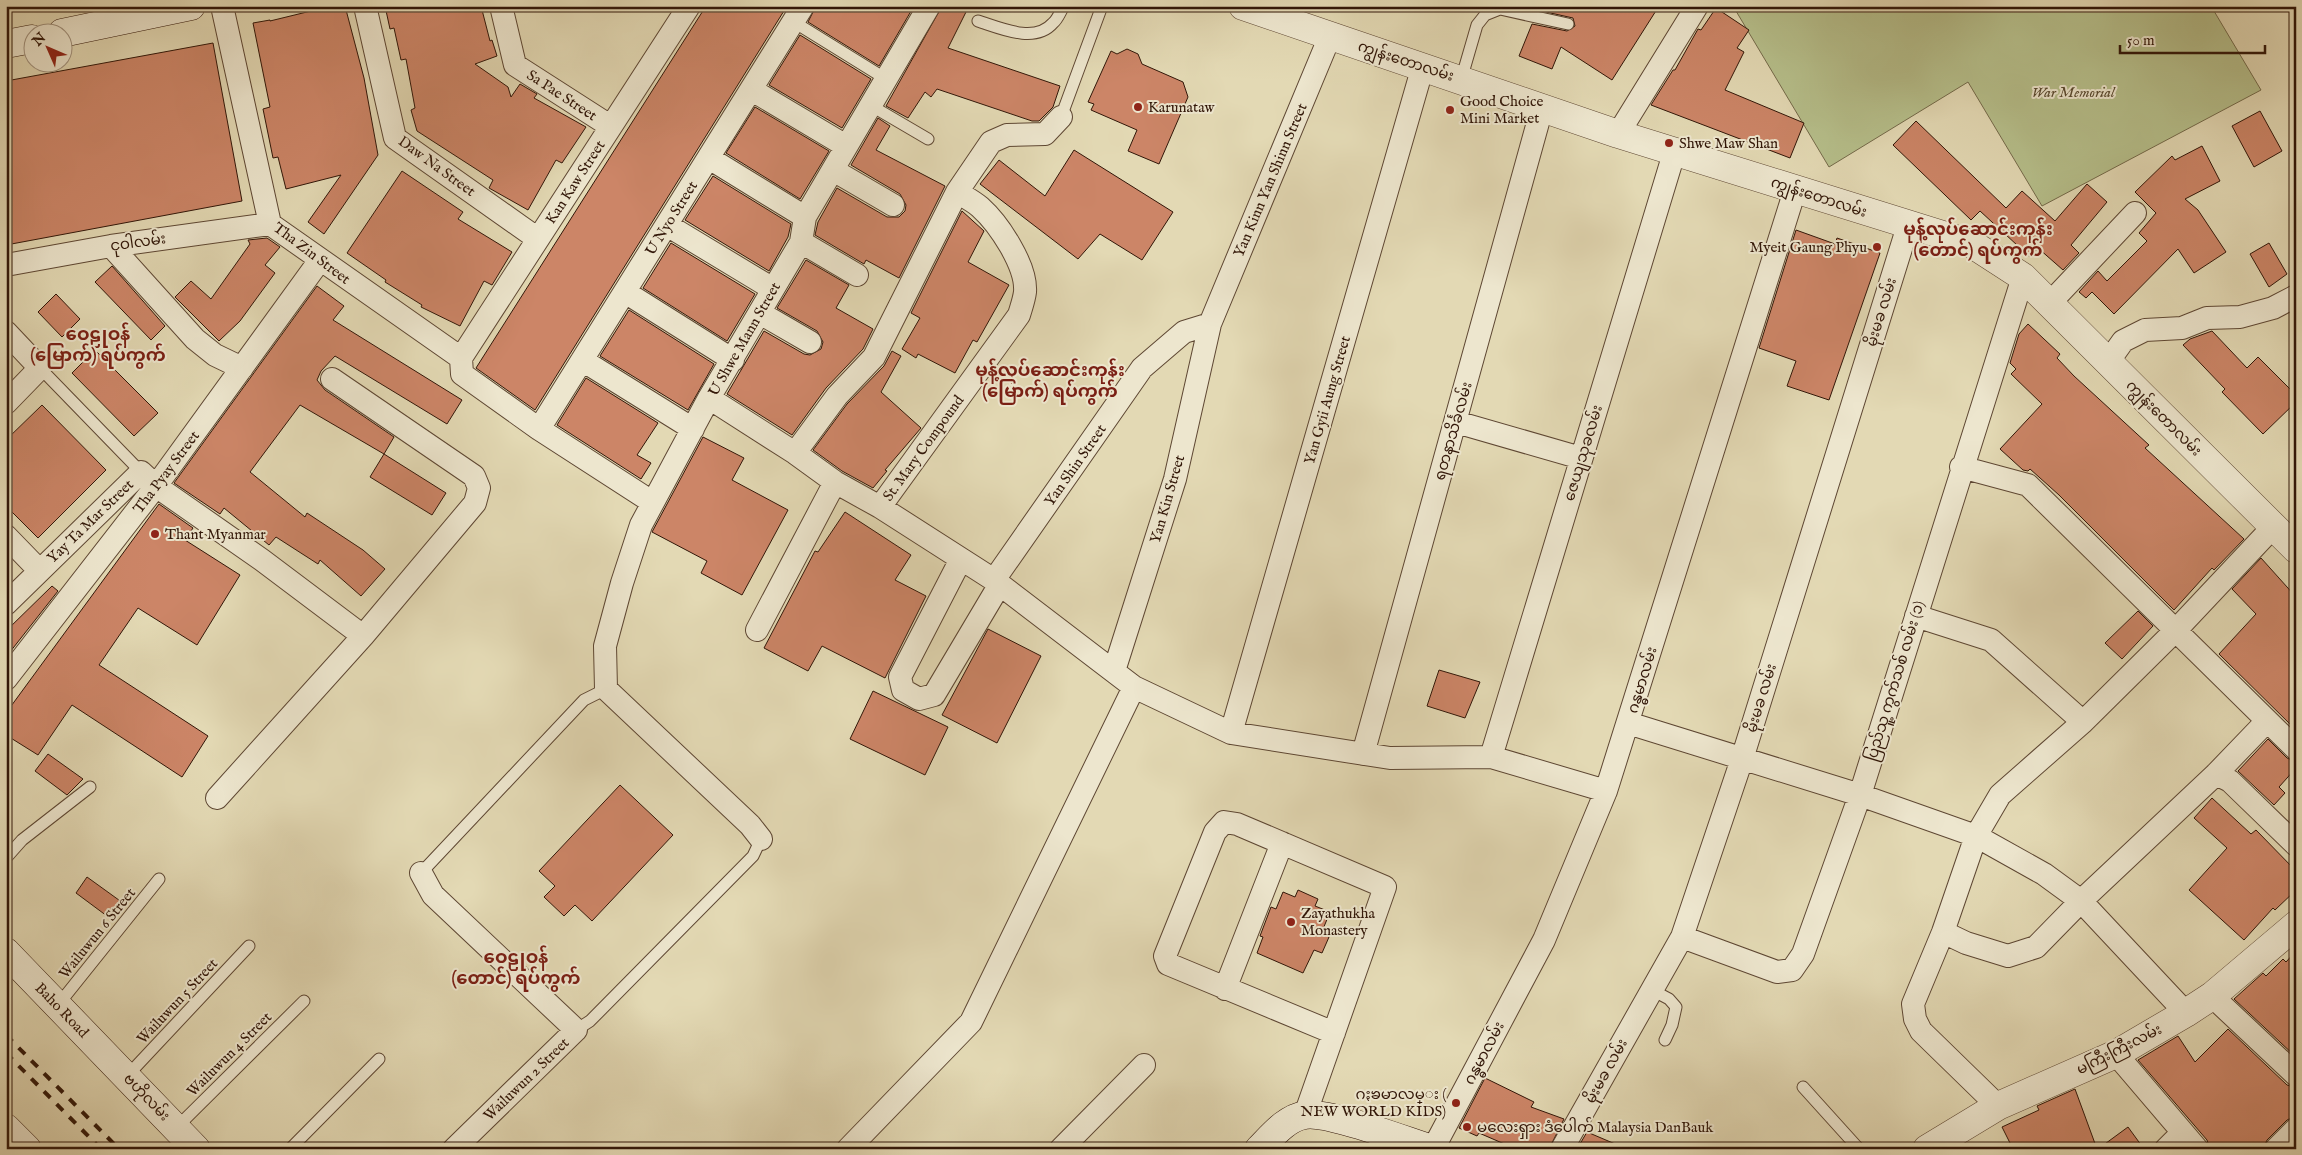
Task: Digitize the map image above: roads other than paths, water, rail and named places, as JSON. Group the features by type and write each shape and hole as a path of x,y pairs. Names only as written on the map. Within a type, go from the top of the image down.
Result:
{"street":[{"path":"72,31 191,6"},
{"name":"Tha Zin Street","path":"222,6 270,224 461,358"},
{"name":"Daw Na Street","path":"365,6 395,138 538,239"},
{"name":"Sa Pae Street","path":"501,6 515,65 610,126"},
{"name":"Kan Kaw Street","path":"461,358 689,6"},
{"name":"U Shwe Mann Street","path":"606,689 605,646 622,583 641,525 709,398 801,242 805,217 929,6"},
{"path":"1618,134 1697,6"},
{"name":"ကျွန်းတောလမ်း","path":"1250,7 1618,134 1675,150 1908,226 1972,244 2023,276 2296,549"},
{"name":"U Nyo Street","path":"539,429 799,14"},
{"name":"Yan Kinn Yan Shinn Street","path":"1210,324 1330,36"},
{"path":"6,44 22,41"},
{"name":"Yan Gyii Aung Street","path":"1231,733 1423,66"},
{"path":"752,90 846,146"},
{"name":"ရတနာသိင်္ခလမ်း","path":"1363,754 1542,108"},
{"path":"795,453 837,396 874,357 957,192 990,142 1007,135 1046,134 1061,117"},
{"name":"ဇေယျသုခလမ်း","path":"1492,757 1675,150"},
{"path":"709,158 805,217"},
{"path":"833,170 893,205"},
{"name":"ဂန္ဓမာလမ်း","path":"1432,1149 1544,940 1606,790 1795,190"},
{"name":"St. Mary Compound","path":"880,507 1018,315 1025,292 1024,275 1016,257 1002,236 979,206 957,192"},
{"path":"2049,304 2134,213"},
{"name":"ငုဝါလမ်း","path":"6,265 111,246 270,224"},
{"path":"667,224 773,290"},
{"name":"မိုးမခ လမ်း","path":"1562,1149 1682,937 1742,759 1908,226"},
{"path":"801,242 857,275"},
{"path":"111,246 195,339 215,355 242,368"},
{"name":"Tha Pyay Street","path":"6,679 148,479 242,368 320,260"},
{"name":"ပြည်သူ့ ကွက်သစ် လမ်း (၁)","path":"1682,937 1777,972 1792,970 1803,954 1860,795 2023,276"},
{"path":"625,292 733,360"},
{"path":"2108,362 2123,341 2145,330 2182,328 2207,318 2240,317 2273,308 2296,296"},
{"path":"760,313 810,342"},
{"name":"Yan Shin Street","path":"961,559 900,677 903,690 919,699 934,695 997,582 1142,368 1184,332 1210,324"},
{"name":"Yan Kin Street","path":"1114,671 1175,479 1210,324"},
{"path":"6,332 40,368 6,403"},
{"path":"461,358 462,374 539,429 652,502"},
{"path":"582,360 693,429"},
{"path":"217,798 363,636 475,503 479,488 474,476 332,379"},
{"path":"709,398 795,453 835,482 880,507 997,582 1134,687 1231,733 1390,758 1492,757 1606,790"},
{"path":"1456,422 1581,458"},
{"path":"1962,467 2028,485 2296,749"},
{"path":"148,479 262,560 363,636"},
{"name":"Yay Ta Mar Street","path":"6,604 39,570 148,479"},
{"path":"757,630 835,482"},
{"path":"1998,1106 1921,1031 1915,1019 1913,1004 1943,932 1976,836 2000,795 2083,722 2176,630 2274,527"},
{"name":"Yay Ta Mar Street","path":"6,536 39,570"},
{"path":"1916,616 1991,640 2083,722"},
{"path":"848,1149 971,1022 1134,687"},
{"path":"606,689 750,825 762,839"},
{"path":"1943,932 1966,943 2008,956 2036,947 2081,900 2216,774 2267,721"},
{"path":"1628,723 1860,795 1976,836 2044,874 2081,900 2186,1013"},
{"path":"2216,774 2230,782 2296,845"},
{"path":"1305,1115 1334,1033 1385,887 1236,824 1224,822 1215,832 1165,956 1168,964 1334,1033"},
{"path":"1225,989 1282,843"},
{"path":"421,873 433,895 576,1030"},
{"name":"မကြီးကြီးလမ်း","path":"1927,1149 1998,1106 2116,1054 2186,1013 2212,996 2296,925"},
{"name":"Baho Road","path":"6,952 97,1046"},
{"path":"2212,996 2296,1075"},
{"name":"Wailuwun 2 Street","path":"454,1149 576,1030"},
{"name":"ဗဟိုလမ်း","path":"97,1046 196,1149"},
{"path":"2116,1054 2189,1141 2166,1149"},
{"path":"1061,1149 1144,1065"},
{"path":"1260,1149 1284,1124 1305,1115 1334,1118 1432,1149"},
{"path":"2276,1149 2296,1129"}],"lane":[{"path":"978,22 1016,33 1033,34 1053,25 1064,6"},
{"path":"1061,117 1102,6"},
{"path":"1461,80 1477,25 1485,15 1500,9 1568,24"},
{"path":"799,14 886,79"},
{"path":"870,105 928,139"},
{"path":"40,368 148,479"},
{"path":"421,873 584,700 606,689"},
{"path":"6,858 22,840 90,787"},
{"path":"576,1030 590,1021 753,856 762,839"},
{"name":"Wailuwun 6 Street","path":"58,1005 159,879"},
{"name":"Wailuwun 5 Street","path":"127,1076 249,946"},
{"path":"1652,990 1669,999 1676,1006 1672,1025 1665,1040"},
{"name":"Wailuwun 4 Street","path":"176,1128 304,1001"},
{"path":"290,1149 379,1059"},
{"path":"1803,1087 1859,1149"}],"railway":[{"path":"6,1035 119,1149"},
{"path":"6,1053 101,1149"}],"place":[{"name":"Karunataw","path":"1138,107"},
{"name":"Good Choice Mini Market","path":"1450,110"},
{"name":"Shwe Maw Shan","path":"1669,143"},
{"name":"Myeit Gaung Phyu","path":"1877,247"},
{"name":"Thant Myanmar","path":"155,534"},
{"name":"Zayathukha Monastery","path":"1291,922"},
{"name":"ဂႏၶမာလမ္း ( NEW WORLD KIDS)","path":"1456,1103"},
{"name":"မလေးရှား ဒံပေါက် Malaysia DanBauk","path":"1467,1127"}],"district":[{"name":"မုန့်လုပ်ဆောင်းကုန်း (တောင်) ရပ်ကွက်","path":"1978,239"},
{"name":"ဝေဠုဝန် (မြောက်) ရပ်ကွက်","path":"98,344"},
{"name":"မုန့်လုပ်ဆောင်းကုန်း (မြောက်) ရပ်ကွက်","path":"1050,380"},
{"name":"ဝေဠုဝန် (တောင်) ရပ်ကွက်","path":"516,968"}],"park label":[{"name":"War Memorial","path":"2073,92"}]}
